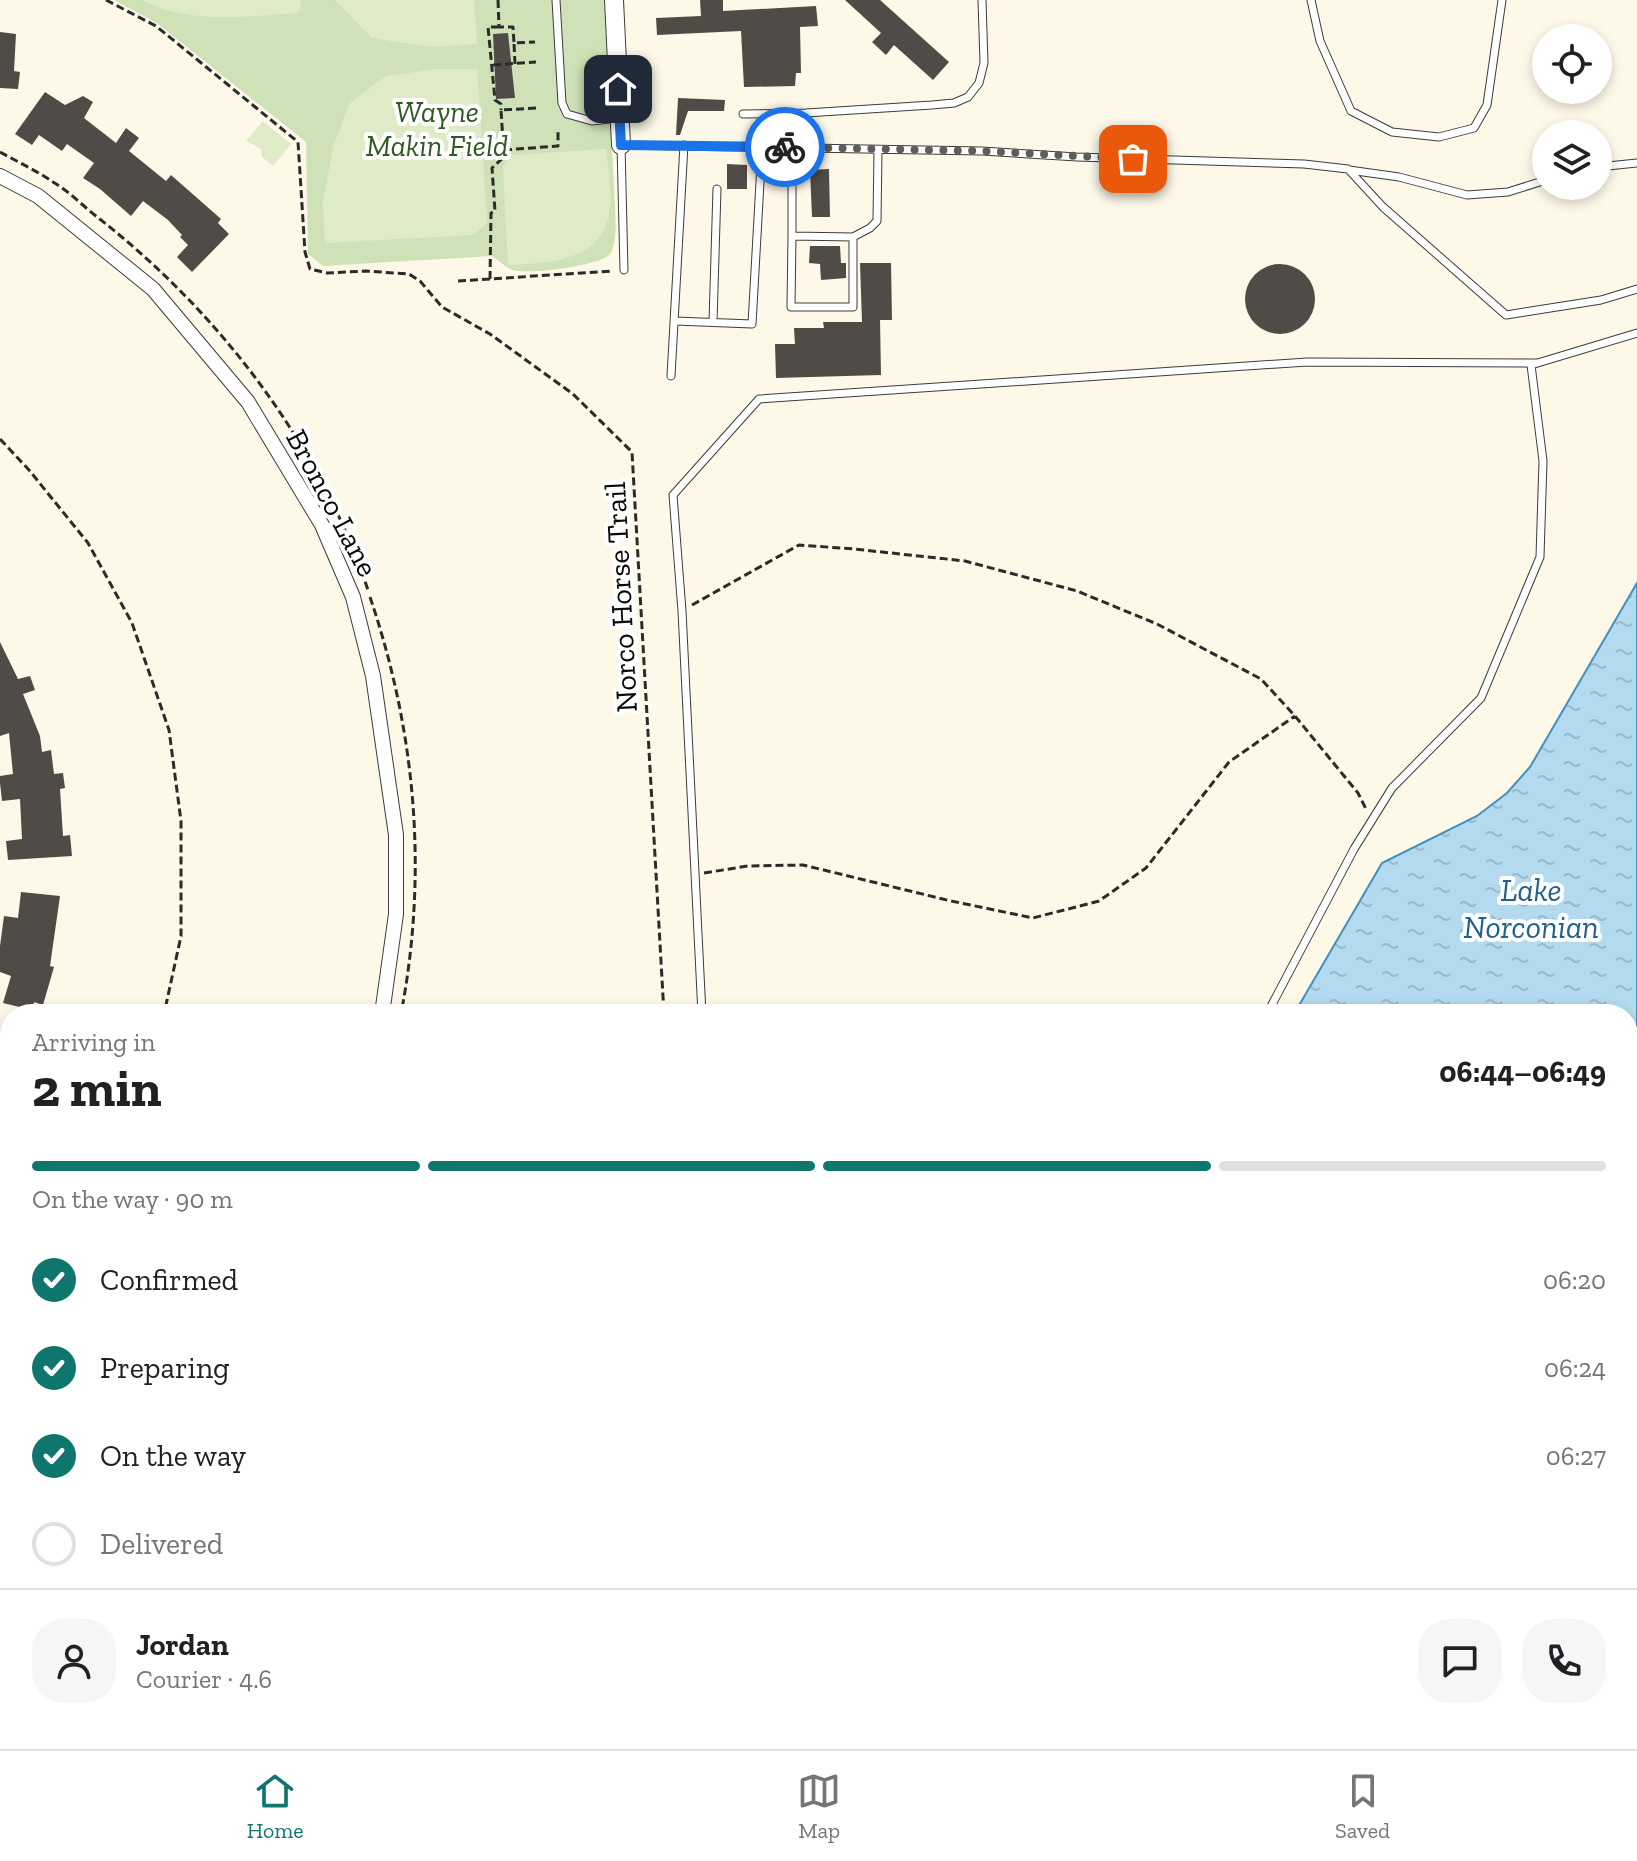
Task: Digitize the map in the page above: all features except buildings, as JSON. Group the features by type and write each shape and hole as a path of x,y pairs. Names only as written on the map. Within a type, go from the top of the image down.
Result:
{"street":[{"path":"614,0 621,145"},
{"name":"Bronco Lane","path":"0,176 38,196 153,289 248,402 322,525 353,597 373,676 396,835 396,914 383,1004"}],"lane":[{"path":"556,0 562,103 567,114 592,121 620,118"},
{"path":"743,114 932,105 954,103 968,97 979,83 984,63 982,0"},
{"path":"1311,0 1320,41 1351,111 1392,132 1439,137 1474,128 1487,105 1502,0"},
{"path":"624,270 621,145 982,151 1304,164 1399,177 1467,195 1508,192 1532,184"},
{"path":"671,376 684,145"},
{"path":"675,321 752,324 762,147"},
{"path":"792,147 791,307 853,307 853,237"},
{"path":"792,236 853,237 877,221 878,150"},
{"path":"1612,166 1637,163"},
{"path":"1348,169 1383,207 1506,315 1601,300 1637,289"},
{"path":"713,322 717,189"},
{"path":"1272,1004 1354,849 1392,788 1481,698 1540,557 1543,461 1531,365 1637,333"},
{"path":"701,1004 682,611 673,495 759,399 1307,362 1537,363"}],"path":[{"name":"Norco Horse Trail","path":"106,0 156,26 298,142 305,252 310,269 327,273 376,271 409,274 420,281 442,307 490,334 573,394 632,452 663,1004"},
{"path":"498,0 499,27"},
{"path":"490,279 491,213 495,211 492,168 504,157 504,150 501,104 495,100 488,27 513,27 515,64"},
{"path":"514,43 535,42"},
{"path":"493,65 536,62"},
{"path":"501,110 538,108"},
{"path":"504,150 558,146 558,129"},
{"path":"0,152 54,182 135,247 179,289 235,351 268,395 336,512 359,564 388,650 408,746 417,875 402,1004"},
{"path":"458,281 624,270"},
{"path":"0,439 88,543 132,623 169,730 181,821 181,936 166,1004"},
{"path":"682,611 799,545 965,561 1077,591 1157,624 1261,679 1358,793 1372,821"},
{"path":"695,875 748,866 803,865 1033,918 1099,901 1146,868 1229,762 1295,716"}],"green space":[{"name":"Wayne Makin Field","path":"114,0 604,0 616,223 610,254 579,266 532,271 513,270 492,256 323,266 308,254 306,142 158,24"},
{"path":"142,0 301,0 299,13 219,17 179,13"},
{"path":"335,0 474,0 477,44 431,47 372,38"},
{"path":"438,69 477,69 487,223 473,235 325,243 323,202 333,147 350,103 386,76"},
{"path":"263,121 291,144 273,166 262,157 261,149 246,141"},
{"path":"606,149 610,210 602,233 593,244 568,258 508,265 503,166 513,155"}],"water":[{"name":"Lake Norconian","path":"1637,583 1637,1004 1300,1004 1382,863 1477,816 1507,793 1530,767"}],"way so far":[{"path":"785,147 982,151 1133,159"}],"route":[{"path":"618,89 621,145 785,147"}]}
